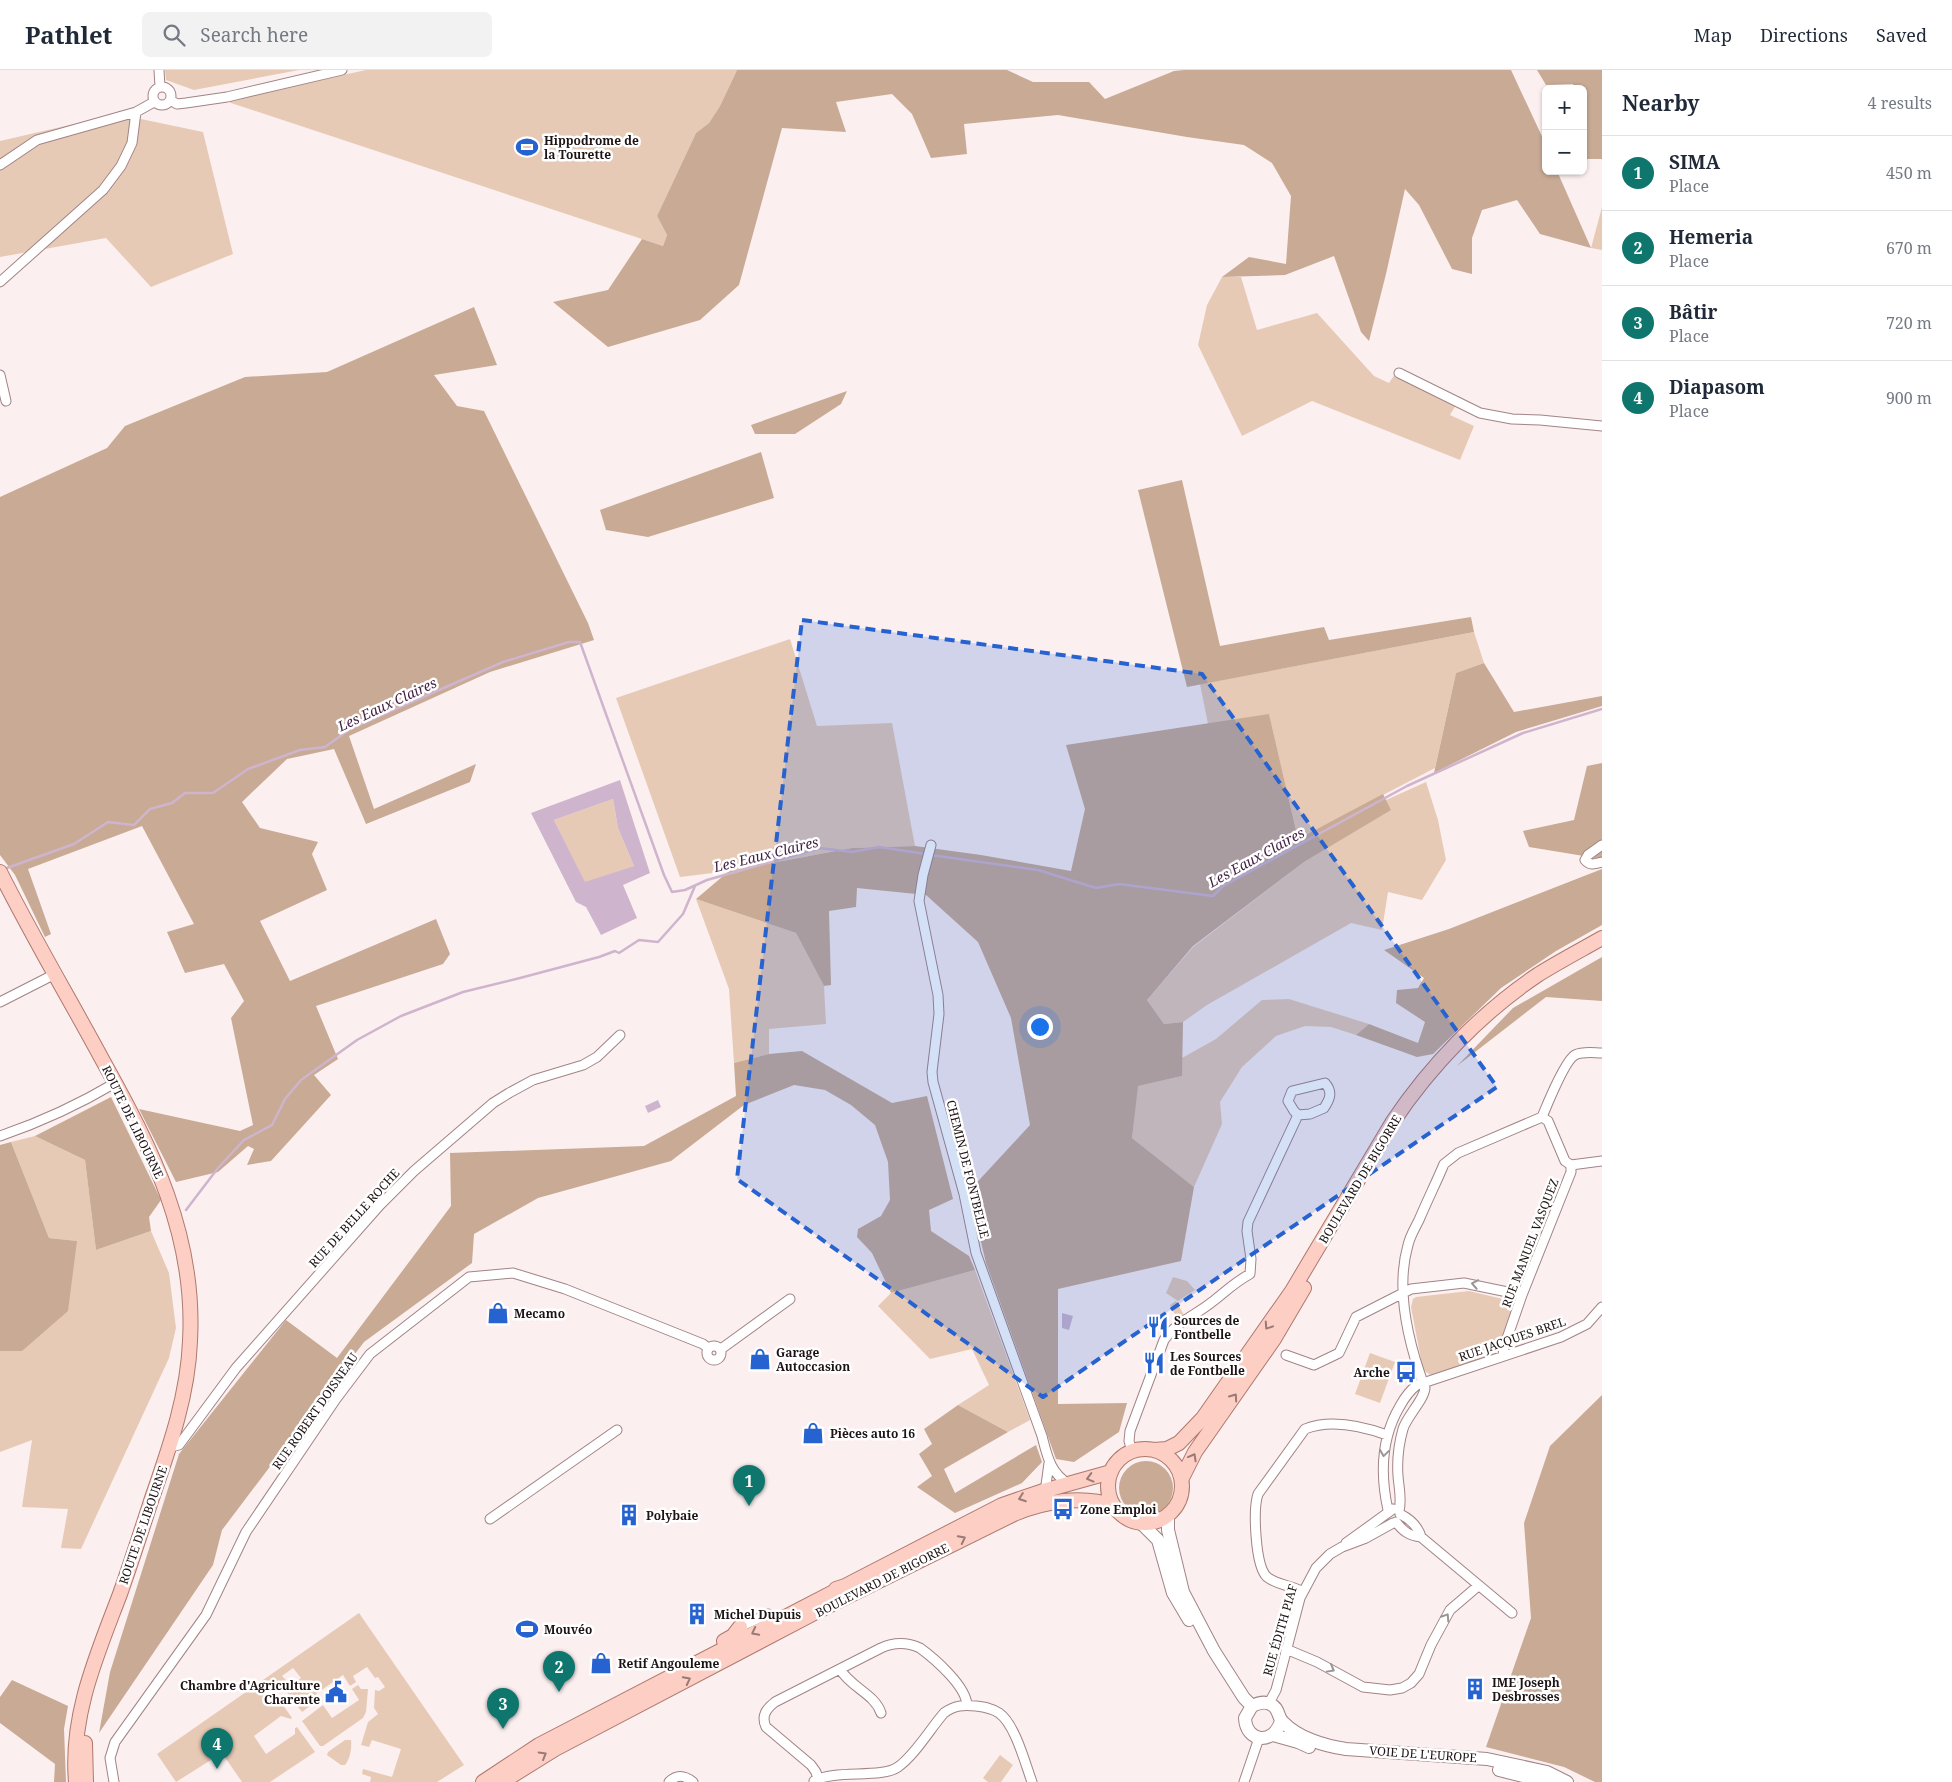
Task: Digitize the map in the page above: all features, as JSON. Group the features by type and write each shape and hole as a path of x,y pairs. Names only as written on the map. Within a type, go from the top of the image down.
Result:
{"main road":[{"name":"ROUTE DE LIBOURNE","path":"1,874 144,1138 171,1202 182,1239 188,1278 190,1340 188,1369 170,1446 119,1594"},
{"name":"BOULEVARD DE BIGORRE","path":"1154,1450 1168,1449 1178,1444 1209,1410 1292,1291 1392,1123 1410,1097 1436,1067 1479,1023 1517,990 1539,974 1602,938"},
{"name":"BOULEVARD DE BIGORRE","path":"1182,1478 1206,1436 1274,1339 1374,1163 1419,1094 1481,1030 1517,998 1543,980 1602,946"},
{"path":"1154,1450 1172,1460 1182,1478 1180,1498 1168,1514 1155,1521 1140,1522 1121,1514 1114,1506 1108,1489 1111,1472 1116,1463 1132,1451 1154,1450"},
{"path":"768,1614 779,1613 810,1597 844,1586 1002,1505 1043,1491 1111,1472"},
{"name":"BOULEVARD DE BIGORRE","path":"502,1782 554,1748 820,1610 1014,1514 1033,1507 1060,1502 1100,1502 1114,1506"},
{"path":"1168,1514 1168,1530 1183,1592 1214,1651 1244,1698 1252,1706"},
{"path":"1140,1522 1158,1540 1178,1603 1194,1628 1214,1651"},
{"name":"BOULEVARD DE BIGORRE","path":"483,1782 523,1755 567,1730 844,1586"},
{"path":"76,1782 76,1740 82,1702 119,1594"},
{"path":"86,1782 85,1744 89,1711 119,1594"},
{"path":"567,1730 676,1666 733,1636 740,1627"},
{"path":"1259,1738 1248,1730 1246,1724 1248,1711 1257,1703 1269,1703"},
{"name":"VOIE DE L'EUROPE","path":"1269,1703 1279,1712 1281,1721 1308,1739 1328,1746 1346,1749 1487,1759 1547,1772 1567,1782"},
{"path":"1273,1735 1279,1729 1281,1721"},
{"name":"VOIE DE L'EUROPE","path":"1259,1738 1273,1735 1345,1756 1487,1767 1547,1782"}],"street":[{"path":"159,70 160,87"},
{"path":"170,100 177,104 227,97 342,70"},
{"path":"165,87 169,90 170,100 164,105 154,102 152,93 156,88 165,87"},
{"path":"0,165 37,140 136,112 154,102"},
{"path":"0,282 103,190 121,166 132,143 136,124 136,112"},
{"path":"1399,373 1453,401 1480,412 1512,419 1602,426"},
{"path":"0,375 6,402"},
{"path":"1602,845 1588,855 1585,860 1588,863 1594,864 1602,862"},
{"name":"CHEMIN DE FONTBELLE","path":"931,847 919,902 938,995 939,1014 932,1072 933,1082 964,1194 976,1253 1021,1376 1049,1463 1058,1477 1068,1484"},
{"path":"0,1002 55,974"},
{"name":"RUE DE BELLE ROCHE","path":"170,1446 178,1445 236,1368 380,1205 414,1171 493,1103 508,1093 533,1080 583,1064 598,1057 620,1035"},
{"path":"1421,1537 1413,1536 1402,1530 1397,1517 1402,1502 1398,1475 1398,1458 1403,1429 1424,1393 1406,1313 1404,1263 1408,1243 1444,1164 1458,1153 1542,1116 1565,1068 1573,1056 1581,1053 1602,1053"},
{"path":"0,1136 84,1102 115,1083"},
{"path":"1325,1083 1331,1096 1324,1108 1310,1114 1298,1115 1288,1101 1292,1092 1325,1083"},
{"path":"1132,1451 1129,1440 1130,1431 1164,1340 1170,1332 1212,1302 1235,1282 1250,1274 1251,1259 1247,1231 1248,1222 1298,1115"},
{"path":"1542,1116 1548,1121 1565,1161 1571,1165 1602,1161"},
{"name":"RUE MANUEL VASQUEZ","path":"1503,1356 1504,1347 1522,1295 1571,1172 1571,1165"},
{"name":"RUE ROBERT DOISNEAU","path":"114,1782 110,1758 115,1742 206,1615 246,1532 336,1399 370,1354 469,1277 513,1273 565,1289 703,1344 708,1348"},
{"path":"1286,1355 1314,1366 1339,1353 1356,1317 1411,1289 1464,1282 1522,1295"},
{"path":"721,1349 714,1345 708,1348 707,1355 714,1360 720,1357 721,1349 790,1299"},
{"name":"RUE JACQUES BREL","path":"1388,1512 1384,1494 1383,1459 1387,1435 1398,1410 1410,1390 1417,1385 1561,1338 1587,1324 1602,1307"},
{"path":"1302,1592 1268,1578 1261,1568 1258,1556 1256,1505 1258,1494 1305,1429 1317,1424 1335,1425 1368,1428 1387,1435"},
{"path":"490,1519 616,1430"},
{"path":"1043,1491 1046,1485 1049,1463"},
{"path":"1388,1512 1388,1521 1397,1517 1410,1519 1421,1537 1512,1613"},
{"name":"RUE ÉDITH PIAF","path":"1269,1703 1276,1690 1302,1592 1308,1580 1323,1561 1388,1512"},
{"name":"RUE ÉDITH PIAF","path":"1342,1547 1366,1538 1397,1517"},
{"path":"1286,1649 1317,1662 1363,1687 1390,1690 1402,1688 1411,1683 1419,1674 1431,1645 1450,1610 1478,1586"},
{"path":"740,1627 768,1614"},
{"path":"967,1705 964,1693 926,1652 914,1644 888,1645 775,1702 769,1706 764,1716 766,1727 811,1765 816,1772 815,1781 893,1770 905,1760 944,1713 951,1708 967,1705 986,1707 1000,1713 1009,1725 1032,1782"},
{"path":"840,1670 846,1678 878,1706 881,1713"},
{"path":"1244,1782 1259,1738"},
{"path":"669,1782 676,1776 682,1776 693,1782"}],"highlighted area":[{"path":"802,620 1202,674 1497,1087 1043,1397 737,1179"}],"shaded area":[{"path":"165,70 299,70 194,90 166,80"},
{"name":"Hippodrome de la Tourette","path":"366,70 737,70 720,106 709,123 696,133 657,216 667,235 663,246 225,101"},
{"path":"737,70 1007,70 1033,82 1089,82 1105,99 1174,71 1184,70 1511,70 1542,136 1542,175 1559,175 1591,248 1540,234 1517,200 1482,210 1472,238 1472,274 1452,269 1419,205 1405,189 1369,341 1361,332 1334,256 1285,275 1222,277 1249,257 1286,264 1291,196 1272,163 1244,145 1058,115 964,124 967,154 931,158 912,114 892,94 836,102 846,132 782,128 739,285 700,320 608,347 553,302 608,290 642,239 663,246 667,235 657,216 696,133 709,123 720,106"},
{"path":"1537,70 1602,70 1602,159 1587,159 1587,85 1546,85"},
{"path":"117,114 203,132 233,254 151,287 106,238 0,257 0,141"},
{"path":"1602,207 1602,250 1591,248"},
{"path":"1222,277 1241,277 1257,330 1317,313 1374,376 1389,383 1395,374 1456,405 1450,415 1474,426 1460,460 1312,401 1242,436 1198,345 1207,305"},
{"path":"474,307 497,365 434,375 457,406 484,411 588,623 594,640 490,672 349,736 374,809 476,764 470,782 366,824 334,749 287,759 242,802 260,828 318,842 312,854 327,890 260,921 290,981 436,919 450,954 443,964 316,1006 338,1059 314,1075 331,1095 271,1161 247,1165 254,1149 248,1146 218,1172 176,1182 139,1109 240,1131 253,1125 231,1018 244,1001 224,964 185,973 167,932 194,924 142,826 28,869 51,934 45,937 15,875 0,855 0,497 107,448 125,426 245,377 327,372"},
{"path":"847,391 841,404 795,434 755,434 751,425"},
{"path":"761,452 774,498 648,537 606,530 600,510"},
{"path":"1182,480 1220,646 1324,627 1329,640 1471,617 1474,632 1187,687 1138,490"},
{"path":"1474,632 1484,663 1456,673 1435,768 1298,839 1269,715 1208,724 1200,684"},
{"path":"790,639 817,726 892,723 915,846 852,848 729,871 680,877 616,698"},
{"path":"1484,663 1514,712 1602,696 1602,706 1516,732 1434,773 1456,673"},
{"path":"1269,714 1298,839 1383,794 1391,810 1304,862 1193,946 1147,1000 1164,1024 1183,1022 1182,1076 1138,1086 1132,1138 1194,1187 1181,1261 1058,1289 1058,1404 1127,1403 1119,1432 1074,1462 1056,1459 986,1263 969,1191 1030,1125 1011,1018 978,942 926,895 857,888 856,907 829,911 831,985 824,986 796,933 696,899 729,871 852,848 915,846 981,855 1071,871 1085,809 1066,745"},
{"path":"1602,763 1602,857 1596,858 1529,847 1523,831 1574,820 1587,766"},
{"path":"620,780 650,873 623,885 637,918 601,935 586,907 576,902 531,813","holes":["613,799 618,828 634,866 585,882 554,820"]},
{"path":"1426,782 1438,820 1446,860 1422,900 1388,892 1382,930 1351,923 1207,1005 1183,1022 1164,1024 1147,1000 1193,947 1304,862 1390,810 1386,800"},
{"path":"613,799 618,828 634,866 585,883 554,820"},
{"path":"1602,869 1602,925 1556,951 1501,988 1433,1054 1417,1057 1356,1035 1369,1024 1418,1043 1425,1022 1396,1003 1397,990 1418,988 1424,978 1384,950 1449,929"},
{"path":"696,899 796,933 824,986 826,1024 769,1029 769,1054 734,1063 729,989"},
{"path":"1602,957 1602,1001 1546,997 1457,1066 1513,1008"},
{"path":"1289,999 1369,1024 1356,1035 1331,1027 1305,1026 1276,1036 1242,1067 1220,1102 1222,1124 1194,1187 1132,1138 1137,1086 1182,1076 1182,1058 1216,1039 1262,1000"},
{"path":"802,1051 892,1103 927,1096 953,1199 929,1210 931,1231 969,1256 975,1270 891,1293 872,1253 857,1237 858,1229 881,1216 890,1200 888,1162 875,1125 851,1105 825,1090 794,1085 744,1105 671,1161 538,1198 474,1234 472,1263 364,1342 222,1530 213,1565 99,1733 110,1672 179,1454 286,1320 337,1358 451,1206 450,1153 644,1146 736,1096 734,1063 769,1054"},
{"path":"111,1097 161,1200 149,1217 151,1231 96,1250 85,1160 35,1136"},
{"path":"658,1100 661,1107 648,1113 645,1106"},
{"path":"35,1136 85,1160 96,1250 151,1231 169,1273 176,1328 169,1358 81,1549 61,1548 68,1509 22,1507 32,1440 0,1452 0,1351 22,1351 76,1241 49,1238 11,1142"},
{"path":"11,1142 49,1238 77,1241 68,1311 22,1351 0,1351 0,1145"},
{"path":"975,1270 1030,1420 1008,1432 958,1405 989,1385 972,1349 930,1359 878,1306 891,1293"},
{"path":"1173,1277 1187,1281 1195,1290 1178,1301 1166,1293"},
{"path":"1469,1291 1511,1301 1514,1307 1498,1347 1489,1356 1432,1376 1423,1370 1411,1307 1413,1299 1416,1297"},
{"path":"1176,1301 1184,1315 1177,1318 1170,1305"},
{"path":"1062,1313 1073,1316 1069,1330 1062,1328"},
{"path":"1370,1353 1395,1362 1380,1403 1355,1394"},
{"path":"1602,1395 1602,1782 1595,1782 1564,1767 1486,1747 1531,1618 1524,1523 1550,1446"},
{"path":"958,1405 1008,1432 944,1469 955,1493 1036,1445 1042,1462 1022,1483 955,1513 917,1487 932,1476 919,1454 932,1444 924,1429"},
{"path":"1141,1461 1151,1461 1161,1465 1169,1473 1173,1488 1169,1503 1161,1511 1151,1515 1141,1515 1131,1511 1123,1503 1119,1493 1119,1483 1123,1473 1131,1465"},
{"path":"359,1613 464,1765 437,1782 370,1782 371,1777 362,1774 363,1769 392,1777 401,1749 372,1740 369,1747 361,1745 368,1722 378,1714 374,1708 375,1690 379,1691 385,1687 367,1667 353,1676 356,1682 350,1686 343,1675 316,1694 319,1699 302,1712 283,1687 288,1684 290,1686 301,1678 293,1668 282,1676 286,1680 276,1687 273,1682 269,1685 292,1718 281,1716 254,1736 266,1754 295,1734 295,1728 297,1727 315,1752 270,1782 242,1782 222,1753 176,1782 157,1754"},
{"path":"12,1680 68,1706 64,1729 66,1782 54,1782 55,1764 0,1723 0,1697"},
{"path":"358,1685 361,1689 368,1689 366,1712 363,1718 323,1746 320,1746 302,1721 323,1705 332,1718 359,1700 352,1689"},
{"path":"345,1740 351,1740 351,1750 347,1763 341,1765 327,1755 328,1752"},
{"path":"1000,1755 1013,1765 1001,1782 988,1782 983,1778"}],"waterway":[{"name":"Les Eaux Claires","path":"4,869 74,844 108,822 134,825 150,809 172,803 185,793 213,793 248,769 300,750 325,747 350,729 503,662 569,642 580,642 664,875 672,892 685,890 707,880 820,848 852,852 879,847 926,854"},
{"name":"Les Eaux Claires","path":"931,855 1038,870 1096,888 1119,884 1213,896 1223,886 1407,786 1523,733 1602,709"},
{"name":"Les Eaux Claires","path":"186,1210 218,1168 244,1140 272,1125 285,1099 301,1080 357,1040 401,1016 463,992 599,957 615,951 619,953 639,940 658,942 683,914 695,886"}],"place":[{"name":"Hippodrome de la Tourette","path":"527,147"},
{"name":"Mecamo","path":"498,1313"},
{"name":"Sources de Fontbelle","path":"1158,1327"},
{"name":"Garage Autoccasion","path":"760,1359"},
{"name":"Les Sources de Fontbelle","path":"1154,1363"},
{"name":"Arche","path":"1406,1372"},
{"name":"Pièces auto 16","path":"813,1433"},
{"name":"SIMA","path":"749,1506"},
{"name":"Zone Emploi","path":"1063,1509"},
{"name":"Polybaie","path":"629,1515"},
{"name":"Michel Dupuis","path":"697,1614"},
{"name":"Mouvéo","path":"527,1629"},
{"name":"Retif Angouleme","path":"601,1663"},
{"name":"IME Joseph Desbrosses","path":"1475,1689"},
{"name":"Chambre d'Agriculture Charente","path":"336,1692"},
{"name":"Hemeria","path":"559,1692"},
{"name":"Bâtir","path":"503,1729"},
{"name":"Diapasom","path":"217,1769"}]}
